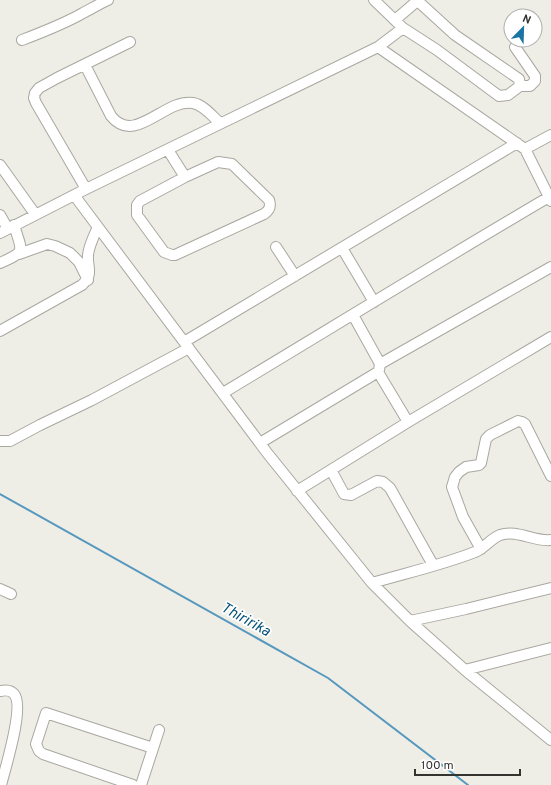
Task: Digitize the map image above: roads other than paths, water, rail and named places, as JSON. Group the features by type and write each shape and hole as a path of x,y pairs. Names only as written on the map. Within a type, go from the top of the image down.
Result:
{"street":[{"path":"22,40 76,16 92,3 108,0"},
{"path":"374,0 398,17 403,28 437,50 499,96 508,95 520,86 530,86 536,81 535,76 517,48"},
{"path":"398,17 404,0"},
{"path":"398,17 416,2 420,3 455,36 519,79 520,86"},
{"path":"7,229 378,47 403,28"},
{"path":"86,189 34,98 35,93 39,88 57,78 130,42"},
{"path":"222,393 549,195 521,146 378,47"},
{"path":"85,65 111,116 116,122 125,126 132,127 184,103 193,103 202,108 220,124"},
{"path":"0,441 10,441 105,393 186,345 342,248 521,146 551,135"},
{"path":"168,150 185,177"},
{"path":"218,162 232,164 269,200 269,210 264,214 175,255 168,254 164,252 136,215 137,205 140,201 185,177 218,162"},
{"path":"0,165 35,214"},
{"path":"74,195 260,443 372,583 410,621 465,670 551,740"},
{"path":"0,215 7,229 21,250 19,254"},
{"path":"0,331 82,285 88,280 90,275 88,254 98,227"},
{"path":"0,263 19,254 47,244 70,253 79,262 88,280"},
{"path":"276,247 295,276"},
{"path":"342,248 374,302"},
{"path":"260,443 379,368 551,267"},
{"path":"353,315 408,422"},
{"path":"297,491 408,422 551,337"},
{"path":"481,549 463,517 452,487 454,477 459,472 466,467 479,465 481,463 486,439 490,435 518,421 522,422 525,424 551,476"},
{"path":"332,470 344,494 346,495 351,495 377,481 383,482 390,488 433,565"},
{"path":"372,583 477,552 491,540 500,535 511,534 544,541 551,540"},
{"path":"410,621 551,588"},
{"path":"0,589 11,594"},
{"path":"465,670 551,648"},
{"path":"0,691 8,690 14,694 17,699 18,708 1,785"},
{"path":"133,785 43,754 39,751 36,744 46,712 153,748"},
{"path":"142,785 159,730"}],"waterway":[{"name":"Thiririka","path":"0,494 328,678 468,785"}]}
